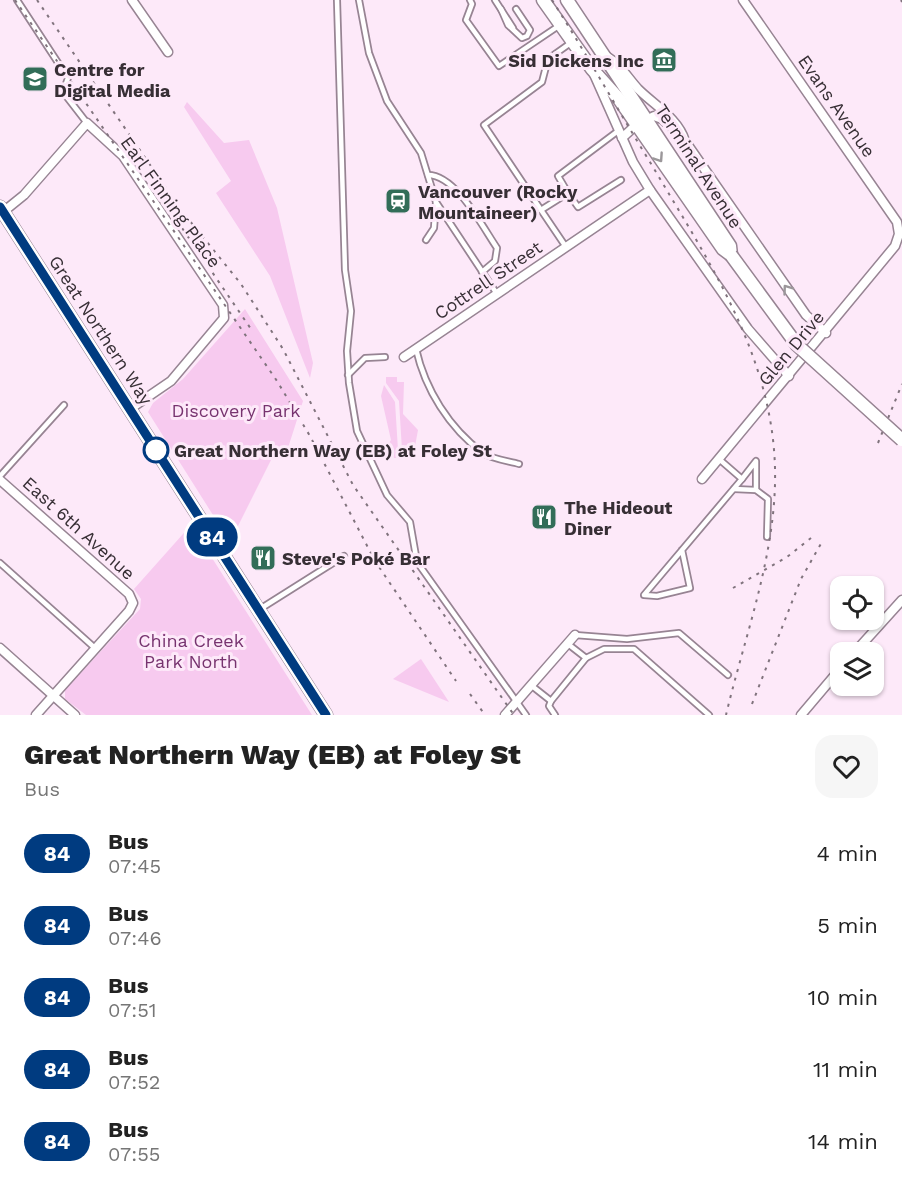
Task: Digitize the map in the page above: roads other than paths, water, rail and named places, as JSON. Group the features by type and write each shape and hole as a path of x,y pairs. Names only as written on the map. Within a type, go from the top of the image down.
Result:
{"main road":[{"name":"Terminal Avenue","path":"543,0 592,69 641,122"},
{"name":"Terminal Avenue","path":"567,0 603,54 641,122 723,249 731,255 775,319 797,345 902,440"},
{"name":"Great Northern Way","path":"2,209 326,715"}],"street":[{"path":"132,0 168,52"},
{"name":"Evans Avenue","path":"743,0 897,222 899,234"},
{"name":"Terminal Avenue","path":"603,54 619,64 634,84 677,125 685,141 806,315 825,333"},
{"name":"Terminal Avenue","path":"592,69 620,135 650,190 660,201 748,329 789,376"},
{"path":"620,135 654,116 662,119 685,141"},
{"path":"2,209 24,195 87,123"},
{"name":"Earl Finning Place","path":"87,123 123,156 223,304 224,318 171,381 130,409"},
{"name":"Cottrell Street","path":"404,357 650,190"},
{"name":"Glen Drive","path":"702,479 895,246 899,234"},
{"name":"East 6th Avenue","path":"1,482 129,594 133,603 96,649"},
{"path":"865,642 901,604"},
{"path":"505,715 575,636"},
{"path":"0,648 75,715"},
{"path":"36,715 96,649"},
{"path":"801,715 830,681"}],"lane":[{"path":"17,0 68,78 63,92 87,123"},
{"path":"337,0 345,270 351,311 348,375 357,431 387,495 410,522 417,562 526,715"},
{"path":"359,0 376,77 387,102 421,153 436,202 497,294"},
{"path":"470,0 472,3 466,20 499,66 560,25"},
{"path":"495,0 501,9 502,17 522,38 527,36 530,30"},
{"path":"516,9 530,30 541,38"},
{"path":"567,247 484,125 542,82 548,59 572,41"},
{"path":"620,135 558,176 578,207 621,180"},
{"path":"428,175 444,178 453,186 497,248 495,261 482,272"},
{"path":"541,210 568,193"},
{"path":"426,240 434,228 436,202"},
{"path":"416,348 421,369 449,422 485,454 519,464"},
{"path":"348,375 365,358 385,357"},
{"path":"1,482 64,405"},
{"path":"719,459 742,479"},
{"path":"682,550 690,588 657,596 644,595 756,461 756,490"},
{"path":"734,489 756,490 768,499 767,537"},
{"path":"258,609 344,556"},
{"path":"0,563 96,649"},
{"path":"575,636 627,639 679,633 728,675"},
{"path":"568,644 586,658"},
{"path":"555,715 549,706 551,701 586,658 604,649 634,649 709,715"},
{"path":"532,686 551,701"}],"railway":[{"path":"15,0 277,381 310,436 375,561 456,681"},
{"path":"37,0 181,210 241,284 283,349 353,485 514,715"},
{"path":"552,0 718,280 753,357 765,398 773,440 775,484 773,513 763,572 726,715"},
{"path":"167,206 253,332"},
{"path":"878,443 902,384"},
{"path":"733,588 787,557 811,538"},
{"path":"752,704 801,579 823,540"},
{"path":"470,694 485,715"}],"place":[{"name":"Sid Dickens Inc","path":"664,60"},
{"name":"Centre for Digital Media","path":"35,79"},
{"name":"Vancouver (Rocky Mountaineer)","path":"398,201"},
{"name":"Great Northern Way (EB) at Foley St","path":"156,450"},
{"name":"The Hideout Diner","path":"544,517"},
{"name":"Steve's Poké Bar","path":"263,558"}],"park label":[{"name":"Discovery Park","path":"236,410"},
{"name":"China Creek Park North","path":"191,650"}]}
